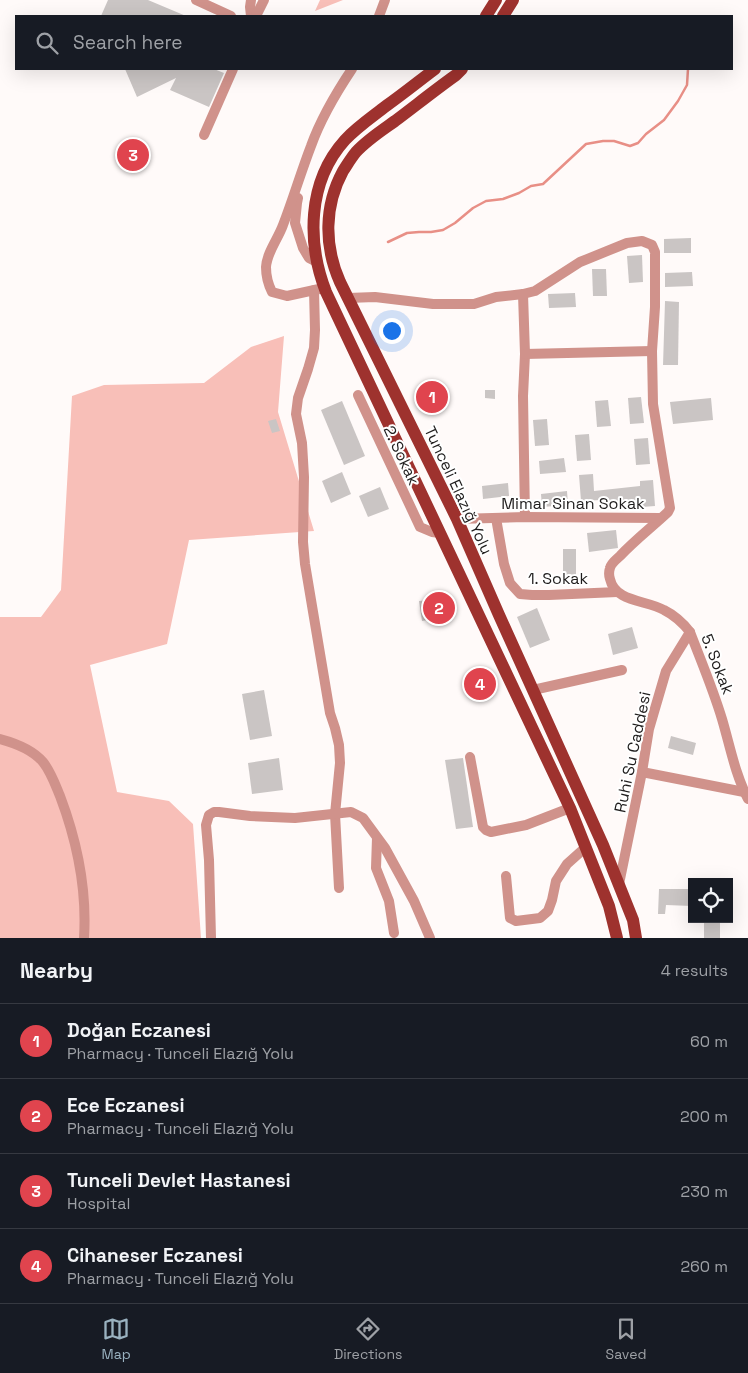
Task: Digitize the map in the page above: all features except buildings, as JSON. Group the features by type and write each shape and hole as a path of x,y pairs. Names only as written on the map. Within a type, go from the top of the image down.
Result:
{"main road":[{"path":"487,15 496,0"},
{"path":"504,15 513,0"},
{"path":"434,70 360,126 333,156 322,178 315,205 313,224 319,288 440,533 570,808 609,906 617,938"},
{"name":"Tunceli Elazığ Yolu","path":"461,70 355,153 334,190 330,209 329,246 333,266 457,519 619,884 633,920 636,938"}],"street":[{"path":"196,0 228,15"},
{"path":"251,0 251,15"},
{"path":"256,15 264,0"},
{"path":"379,15 385,0"},
{"path":"386,15 391,0"},
{"path":"204,135 233,70"},
{"path":"339,888 335,814 340,763 339,744 330,713 305,564 303,542 304,468 302,443 296,414 298,398 314,348 319,288 287,296 272,292 266,280 266,266 291,205 312,145 331,101 351,70"},
{"path":"317,262 309,258 303,248 295,223 297,203 322,135 359,70"},
{"path":"348,298 375,298 433,304 474,304 496,297 535,291 580,262 627,243 642,241 652,245 655,252 655,307 652,351 653,404 670,504 668,512 628,547 610,568 610,580 612,586 622,596 664,610 687,629"},
{"path":"523,294 525,354 523,396 524,517"},
{"path":"525,354 652,351"},
{"name":"2. Sokak","path":"358,395 420,527 440,533"},
{"name":"Mimar Sinan Sokak","path":"457,519 524,517 660,518"},
{"name":"1. Sokak","path":"496,518 504,564 510,583 520,594 549,595 617,592"},
{"name":"Ruhi Su Caddesi","path":"619,884 649,729 666,671 687,629"},
{"name":"5. Sokak","path":"687,629 712,688 732,759 746,796"},
{"path":"533,690 622,670"},
{"path":"0,739 11,742 42,760 53,778 78,857 84,902 84,938"},
{"path":"470,757 483,827 486,830 491,832 526,825 570,808"},
{"path":"642,772 746,796"},
{"path":"210,938 209,860 206,825 209,815 214,812 295,818 351,812 363,818 385,848 414,901 430,938"},
{"path":"377,838 376,868 389,901 394,933"},
{"path":"506,876 510,918 516,921 540,918 548,911 556,881 567,864 586,847"}],"shaded area":[{"path":"320,0 343,0 315,11"},
{"path":"284,336 278,412 314,531 189,540 167,644 90,665 117,792 169,801 193,824 201,938 0,938 0,617 41,617 61,590 72,396 104,385 204,383 251,347"}],"waterway":[{"path":"388,242 407,233 443,230 486,201 503,199 531,186 543,184 586,144 614,141 630,146 638,143 664,120 678,101 687,85 688,70"}],"place":[{"name":"Tunceli Devlet Hastanesi","path":"133,155"},
{"name":"Doğan Eczanesi","path":"432,397"},
{"name":"Ece Eczanesi","path":"439,608"},
{"name":"Cihaneser Eczanesi","path":"480,684"}]}
